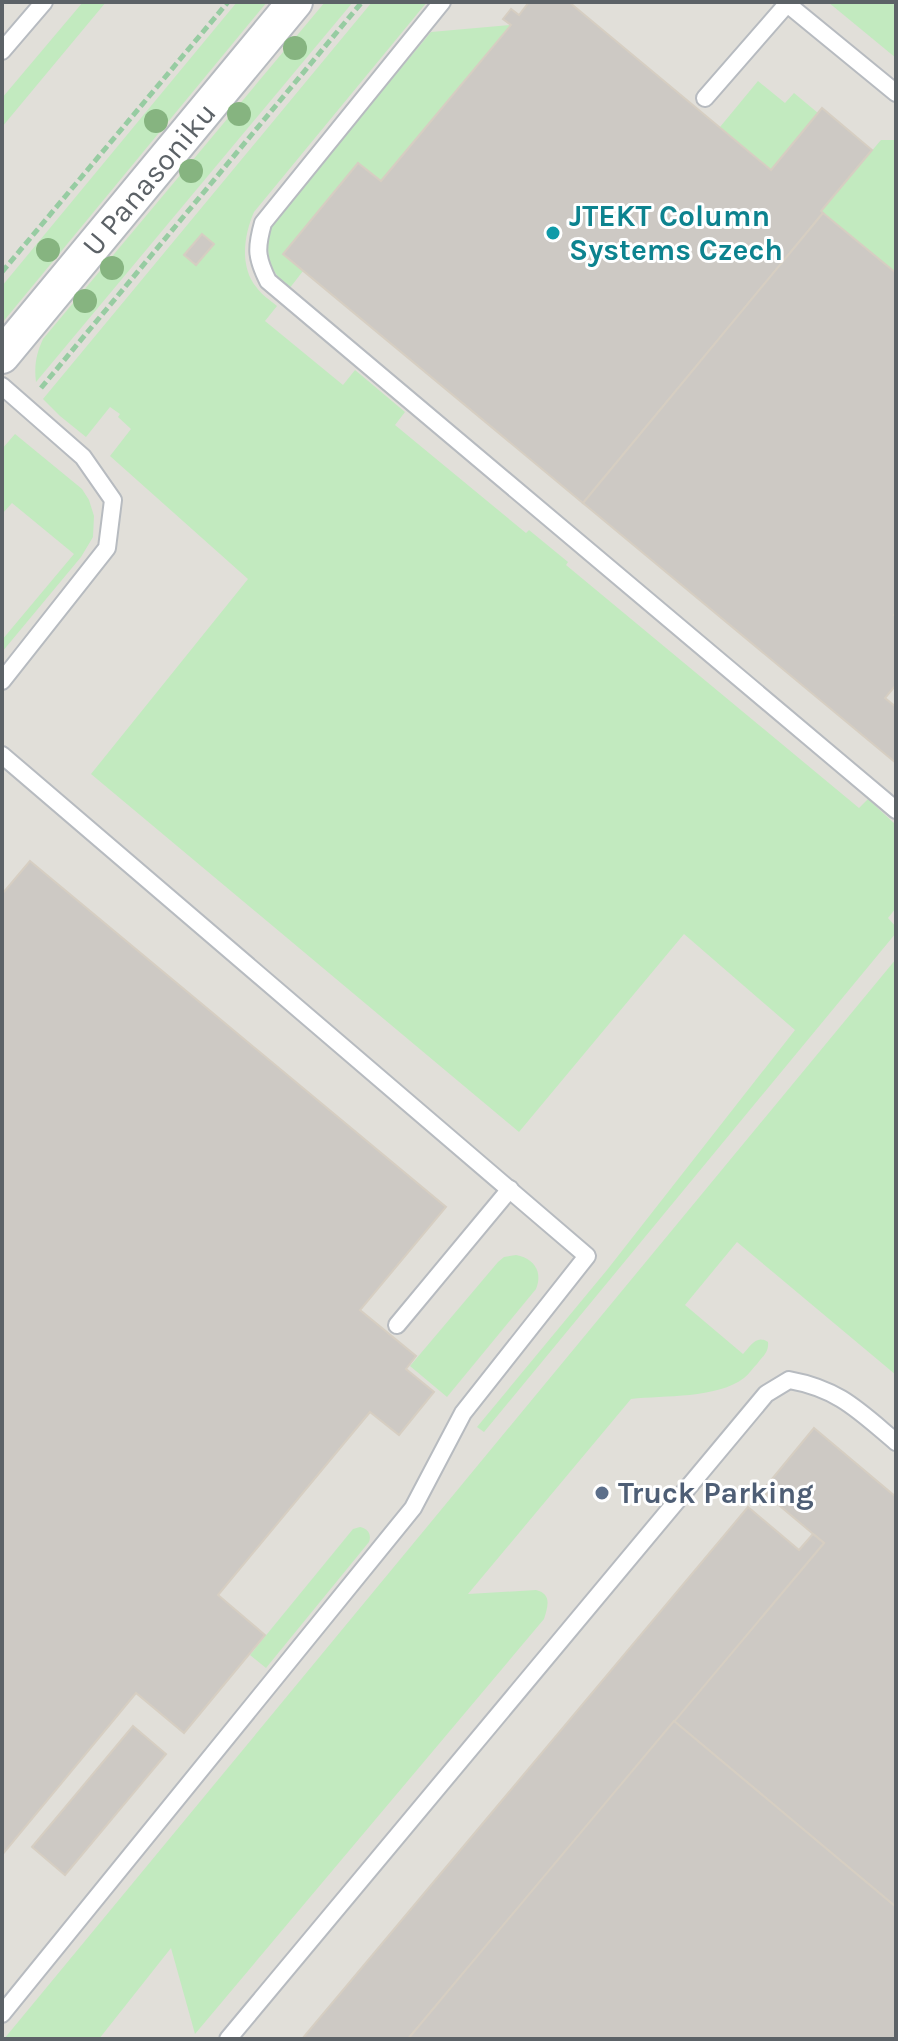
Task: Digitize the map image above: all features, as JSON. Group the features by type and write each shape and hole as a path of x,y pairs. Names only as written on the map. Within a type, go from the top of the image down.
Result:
{"street":[{"name":"U Panasoniku","path":"2,356 295,2"}],"lane":[{"path":"2,51 44,2"},
{"path":"442,2 263,223 257,243 258,260 268,281 896,810"},
{"path":"705,98 786,3 896,93"},
{"path":"2,386 83,457 113,500 107,548 2,681"},
{"path":"2,755 587,1256 463,1413 413,1508 2,2014"},
{"path":"397,1325 510,1189"},
{"path":"228,2039 766,1394 789,1380 813,1384 844,1399 896,1442"}],"path":[{"path":"2,272 228,2"},
{"path":"26,406 362,2"}],"shaded area":[{"path":"2,2 896,2 896,2039 2,2039"}],"green space":[{"path":"83,2 106,2 2,127 2,98"},
{"path":"237,2 267,2 2,323 2,286"},
{"path":"325,2 353,2 36,382 36,360 43,339"},
{"path":"372,2 427,2 254,212 246,241 248,270 259,291 277,306 265,321 343,385 355,370 405,412 395,425 526,533 529,530 568,562 566,565 859,808 868,799 896,825 896,908 888,918 896,927 896,933 484,1432 477,1427 607,1270 795,1030 684,934 519,1132 91,774 248,579 110,456 131,429 118,417 120,414 110,407 86,437 43,399"},
{"path":"828,2 896,2 896,58"},
{"path":"511,25 381,181 358,163 283,254 303,271 289,289 276,274 270,260 268,243 271,224 431,32"},
{"path":"758,81 785,103 794,93 818,113 771,170 720,127"},
{"path":"881,140 896,140 896,273 821,211"},
{"path":"15,434 82,489 94,516 93,537 81,557 2,652 2,640 74,554 12,503 2,514 2,449"},
{"path":"896,959 896,1375 737,1242 685,1305 743,1354 754,1342 768,1342 765,1354 744,1378 719,1390 631,1399 468,1594 536,1590 547,1598 544,1619 195,2034 171,1948 99,2039 4,2039"},
{"path":"516,1255 528,1259 535,1267 538,1277 536,1289 447,1397 410,1366 498,1262 504,1257"},
{"path":"360,1527 368,1532 369,1542 266,1668 250,1655 353,1529"}],"building":[{"name":"JTEKT Column Systems Czech","path":"529,2 569,2 771,170 822,108 872,150 583,503 283,254 358,163 381,181 511,25 503,19 511,9 519,15"},
{"path":"823,213 896,273 896,685 885,698 896,707 896,763 583,503"},
{"path":"202,234 214,244 196,265 184,255"},
{"path":"30,861 446,1207 360,1310 416,1356 406,1369 434,1392 399,1435 370,1412 218,1595 265,1635 184,1733 136,1693 2,1855 2,894"},
{"path":"814,1428 896,1497 896,1907 674,1721 824,1543 762,1491"},
{"path":"748,1507 799,1550 813,1534 824,1543 408,2039 302,2039"},
{"path":"674,1721 896,1907 896,2039 408,2039"},
{"path":"133,1726 166,1754 65,1875 32,1847"}],"place":[{"name":"JTEKT Column Systems Czech","path":"553,233"},
{"name":"Truck Parking","path":"602,1493"}]}
